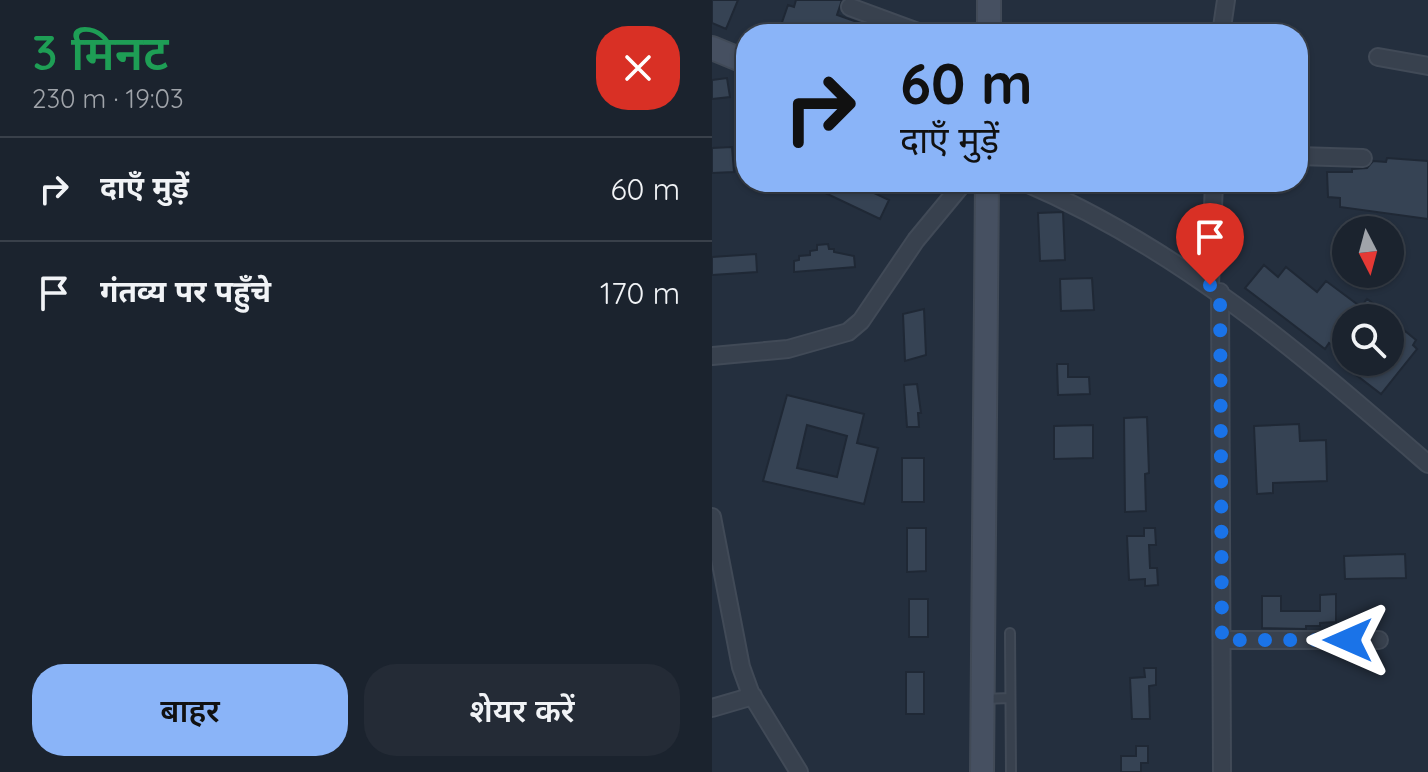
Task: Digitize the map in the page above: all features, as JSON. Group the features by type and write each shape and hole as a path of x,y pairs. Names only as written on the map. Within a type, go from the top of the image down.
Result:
{"main road":[{"path":"989,0 989,24"},
{"path":"712,48 736,58"},
{"path":"982,772 987,192"}],"street":[{"path":"1222,24 1226,0"},
{"path":"850,7 896,24"},
{"path":"1378,57 1428,66"},
{"path":"1308,156 1363,158"},
{"path":"712,356 788,349 848,332 861,321 916,240 956,192"},
{"path":"1046,192 1091,213 1257,318 1428,464"},
{"path":"1214,192 1222,772"},
{"path":"712,517 741,667 753,696 799,772"},
{"path":"1222,640 1379,640"},
{"path":"712,708 753,696"}],"lane":[{"path":"1010,633 1011,772"},
{"path":"982,699 1010,698"}],"building":[{"path":"712,0 738,0 726,29 712,23"},
{"path":"796,0 842,0 837,15 863,24 781,24 788,5 794,7"},
{"path":"727,78 730,97 712,99 712,80"},
{"path":"732,147 734,172 712,173 712,148"},
{"path":"1387,158 1428,161 1428,219 1340,207 1340,198 1328,197 1327,172 1352,172 1352,169 1367,168 1373,161 1386,162"},
{"path":"823,192 872,192 889,200 880,219"},
{"path":"1063,212 1065,260 1040,261 1038,213"},
{"path":"828,244 834,252 854,256 855,267 794,272 794,261 799,260 799,256 810,255 810,251 817,250 817,245"},
{"path":"756,254 757,272 712,275 712,257"},
{"path":"1264,265 1278,277 1286,267 1317,292 1326,281 1357,304 1332,304 1332,345 1329,343 1325,349 1245,288"},
{"path":"1092,278 1094,310 1061,311 1060,279"},
{"path":"924,309 926,355 905,361 903,314"},
{"path":"1405,331 1416,340 1413,345 1417,349 1404,365"},
{"path":"1057,364 1068,364 1068,377 1089,377 1090,394 1058,395"},
{"path":"1358,376 1395,376 1381,394"},
{"path":"917,384 921,413 918,413 919,427 907,427 904,385"},
{"path":"787,395 864,414 857,443 878,448 864,504 763,481","holes":["807,425 847,436 837,477 797,468"]},
{"path":"1147,417 1149,473 1145,474 1146,511 1125,512 1124,418"},
{"path":"1299,424 1300,441 1326,440 1327,481 1273,483 1273,493 1257,494 1254,426"},
{"path":"1093,425 1093,458 1054,459 1054,426"},
{"path":"902,458 924,458 924,502 902,502"},
{"path":"907,528 926,528 926,571 907,572"},
{"path":"1144,528 1155,528 1156,545 1149,545 1150,568 1157,568 1158,585 1145,586 1145,579 1129,580 1127,536 1144,536"},
{"path":"1405,554 1406,578 1345,579 1344,556"},
{"path":"1336,594 1336,622 1306,626 1306,629 1262,628 1262,596 1281,596 1281,611 1320,611 1320,595"},
{"path":"909,599 928,599 928,637 909,637"},
{"path":"1144,668 1156,668 1156,685 1149,686 1150,719 1132,719 1130,678 1145,677"},
{"path":"906,672 924,672 924,714 906,714"},
{"path":"1136,746 1148,746 1148,763 1141,763 1141,772 1121,772 1121,756 1136,756"}],"route":[{"path":"1210,285 1220,292 1222,640 1348,640"}]}
